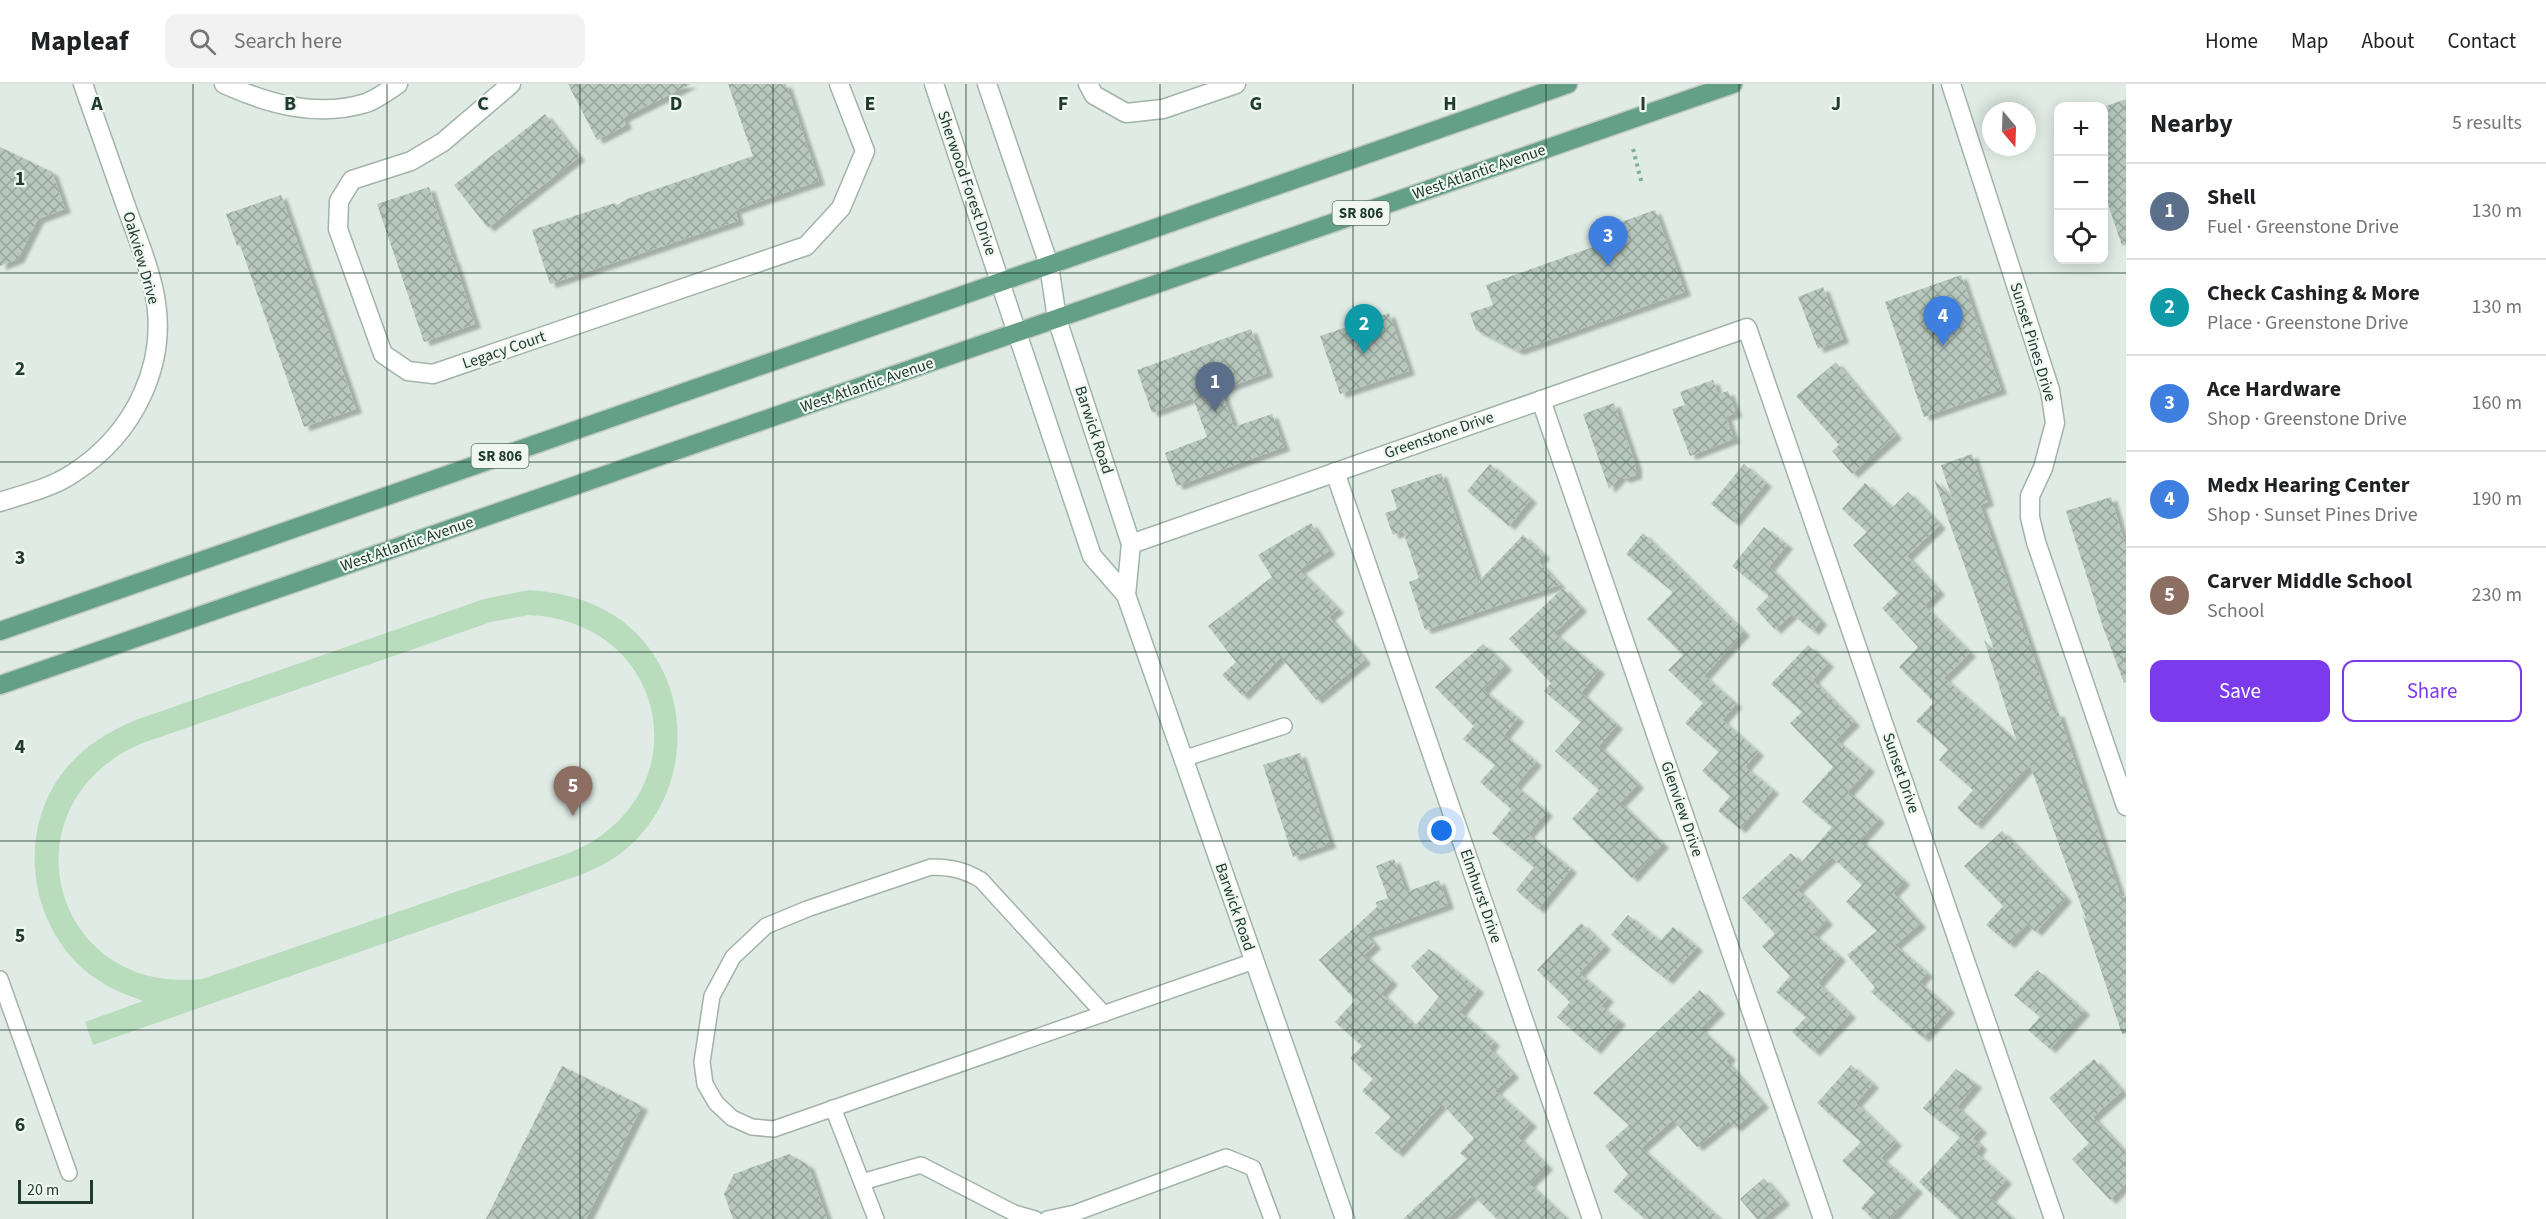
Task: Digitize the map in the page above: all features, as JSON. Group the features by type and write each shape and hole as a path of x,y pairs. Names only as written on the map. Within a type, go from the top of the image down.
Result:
{"main road":[{"name":"SR 806","path":"0,631 1568,84"},
{"name":"West Atlantic Avenue","path":"0,684 1733,84"}],"street":[{"name":"Oakview Drive","path":"0,502 62,479 103,452 129,421 147,386 153,367 157,327 153,288 83,84"},
{"path":"224,84 263,101 283,106 325,109 366,102 399,84"},
{"name":"Legacy Court","path":"511,84 443,142 411,162 352,180 339,201 338,229 383,354 408,371 433,374 806,246 841,208 865,151 839,84"},
{"name":"Sherwood Forest Drive","path":"934,84 1000,282"},
{"path":"987,84 1049,265"},
{"path":"1088,84 1094,95 1126,113 1162,109 1236,84"},
{"name":"Sunset Pines Drive","path":"1951,84 2050,390 2055,423 2043,468 2030,496 2032,526 2126,806"},
{"name":"Barwick Road","path":"1049,265 1057,319 1131,544 1126,595"},
{"name":"Barwick Road","path":"1000,282 1092,556 1126,595 1345,1219"},
{"name":"Greenstone Drive","path":"1131,544 1747,328"},
{"name":"Sunset Drive","path":"1747,328 2054,1219"},
{"name":"Glenview Drive","path":"1541,400 1823,1219"},
{"name":"Elmhurst Drive","path":"1335,472 1592,1219"}],"lane":[{"path":"1183,759 1284,726"},
{"path":"1104,1014 981,880 966,871 949,867 931,867 807,909 766,926 733,957 712,996 702,1062 705,1084 716,1103 732,1118 752,1127 774,1129 1104,1014 1254,961"},
{"path":"0,979 69,1173"},
{"path":"833,1108 876,1219"},
{"path":"1047,1219 1075,1213 1226,1157 1253,1168 1272,1219"},
{"path":"862,1182 921,1165 1014,1213 1035,1219"}],"path":[{"path":"1633,149 1641,184"}],"green space":[{"path":"529,590 574,597 615,616 642,639 661,668 673,699 678,733 674,767 664,800 646,829 620,854 580,875 93,1045 85,1022 143,1001 103,984 76,961 58,939 45,913 37,885 35,857 38,828 46,800 68,766 93,743 133,721 484,599","holes":["529,615 577,625 614,647 639,678 653,715 653,754 640,792 613,826 572,852 202,979 151,976 109,958 80,928 63,891 59,850 70,809 97,773 140,744 491,622"]}],"building":[{"path":"568,84 691,84 623,118 626,125 597,140"},
{"path":"728,84 786,84 819,181 735,210 738,221 550,284 532,230 615,203 617,205 627,199 753,156"},
{"path":"2126,99 2126,245 2122,246 2108,204 2108,105"},
{"path":"545,114 579,157 488,228 454,185"},
{"path":"0,147 52,172 65,209 38,219 18,259 0,266"},
{"path":"429,187 452,256 449,259 453,257 475,324 424,342 377,204"},
{"path":"281,195 356,409 304,427 240,245 237,246 226,214"},
{"path":"1655,210 1685,292 1518,351 1476,330 1470,313 1493,305 1486,285 1596,246 1591,233"},
{"path":"1961,275 2001,390 1924,417 1885,302"},
{"path":"1823,287 1843,339 1818,349 1798,297"},
{"path":"1389,313 1409,371 1340,394 1320,336"},
{"path":"1251,329 1267,373 1221,390 1234,427 1272,414 1284,447 1177,486 1165,453 1207,437 1193,398 1152,413 1137,370"},
{"path":"1836,362 1896,435 1852,474 1832,451 1839,445 1796,396"},
{"path":"1713,380 1718,394 1728,391 1736,413 1726,417 1734,439 1690,456 1672,409 1685,405 1680,392"},
{"path":"1614,403 1636,466 1636,475 1624,479 1621,476 1609,489 1583,414"},
{"path":"1972,454 1988,502 1980,505 2054,714 2058,712 2121,897 2126,896 2126,1033 2122,1034 2083,916 2086,919 2030,765 1976,825 1957,808 1973,790 1939,760 1948,749 1916,721 1934,702 1899,667 1918,647 1882,608 1898,593 1853,545 1867,532 1842,509 1865,483 1892,508 1908,492 1940,525 1907,556 1939,591 1924,606 1970,653 1944,678 2017,742 1984,640 1995,652 1934,479 1953,501 1941,465"},
{"path":"1490,464 1531,499 1509,526 1467,491"},
{"path":"1744,464 1766,483 1734,522 1711,504"},
{"path":"1441,473 1478,582 1523,535 1544,555 1538,561 1560,585 1425,630 1409,582 1419,578 1403,531 1393,535 1385,513 1397,509 1391,490"},
{"path":"2111,497 2126,548 2126,682 2124,683 2103,627 2066,511"},
{"path":"1311,523 1329,551 1299,570 1338,609 1329,617 1365,660 1316,700 1281,657 1243,696 1222,675 1236,662 1208,626 1272,577 1258,555"},
{"path":"1764,527 1787,545 1769,567 1821,621 1813,631 1792,614 1775,630 1756,609 1769,596 1732,566"},
{"path":"1643,533 1744,632 1704,676 1736,704 1722,720 1758,752 1745,767 1773,790 1740,829 1718,811 1730,796 1702,771 1719,752 1685,723 1703,703 1668,670 1683,655 1647,619 1673,592 1626,554"},
{"path":"1563,588 1581,608 1554,633 1599,670 1581,693 1617,725 1599,746 1638,784 1620,803 1663,844 1632,878 1572,819 1599,790 1555,751 1581,722 1544,691 1551,683 1509,639"},
{"path":"1483,644 1506,666 1483,690 1518,718 1504,735 1536,762 1515,786 1547,812 1528,834 1571,869 1538,909 1516,890 1534,867 1492,833 1511,809 1480,782 1495,765 1463,739 1474,726 1435,687"},
{"path":"1808,645 1828,663 1813,680 1854,722 1836,740 1869,768 1848,792 1879,819 1860,840 1904,881 1893,893 1920,924 1895,945 1927,973 1919,982 1949,1009 1923,1038 1871,992 1875,987 1847,955 1877,931 1846,902 1862,885 1832,857 1797,889 1827,921 1813,934 1840,957 1818,983 1850,1014 1814,1052 1792,1032 1806,1017 1776,992 1790,976 1762,946 1775,934 1742,898 1791,853 1801,863 1832,827 1802,802 1833,767 1790,723 1802,712 1771,684"},
{"path":"1300,753 1330,844 1293,857 1263,765"},
{"path":"2002,831 2066,898 2036,932 2027,924 2009,944 1986,925 2003,906 1964,866"},
{"path":"1394,859 1406,892 1439,880 1448,905 1366,934 1375,945 1364,955 1392,981 1381,993 1415,1026 1439,997 1411,966 1429,949 1478,989 1460,1012 1494,1042 1489,1048 1513,1074 1495,1091 1531,1123 1518,1137 1547,1166 1529,1184 1567,1219 1497,1219 1473,1195 1447,1219 1403,1219 1467,1159 1460,1153 1474,1138 1442,1104 1397,1153 1375,1133 1391,1117 1362,1091 1373,1079 1350,1058 1362,1046 1335,1022 1355,1000 1319,960 1377,907 1376,902 1388,898 1376,866"},
{"path":"1628,915 1660,941 1673,927 1697,947 1667,980 1611,935"},
{"path":"1581,923 1605,946 1579,973 1608,998 1601,1006 1620,1021 1595,1050 1557,1017 1570,1002 1537,970"},
{"path":"2037,970 2084,1011 2050,1049 2028,1030 2040,1017 2014,995"},
{"path":"1700,990 1719,1010 1700,1029 1730,1056 1726,1061 1763,1104 1735,1128 1729,1121 1697,1147 1673,1120 1641,1148 1720,1219 1645,1219 1613,1191 1628,1174 1605,1146 1629,1125 1593,1093"},
{"path":"2094,1059 2122,1091 2093,1117 2126,1153 2126,1184 2110,1200 2072,1159 2089,1143 2049,1098"},
{"path":"1851,1065 1873,1084 1856,1103 1896,1142 1881,1158 1917,1189 1890,1219 1873,1219 1861,1208 1875,1192 1842,1161 1861,1142 1817,1103"},
{"path":"562,1066 642,1106 586,1219 486,1219"},
{"path":"1956,1069 1976,1084 1957,1107 1981,1129 1973,1138 1981,1146 1976,1153 2006,1180 1990,1198 2013,1219 1959,1219 1919,1182 1960,1137 1923,1108"},
{"path":"789,1154 808,1165 827,1219 733,1219 724,1194 734,1174"},
{"path":"1764,1178 1784,1201 1763,1219 1757,1219 1740,1199"}],"place":[{"name":"Ace Hardware","path":"1608,266"},
{"name":"Medx Hearing Center","path":"1943,346"},
{"name":"Check Cashing & More","path":"1364,354"},
{"name":"Shell","path":"1215,412"},
{"name":"Carver Middle School","path":"573,816"}]}
